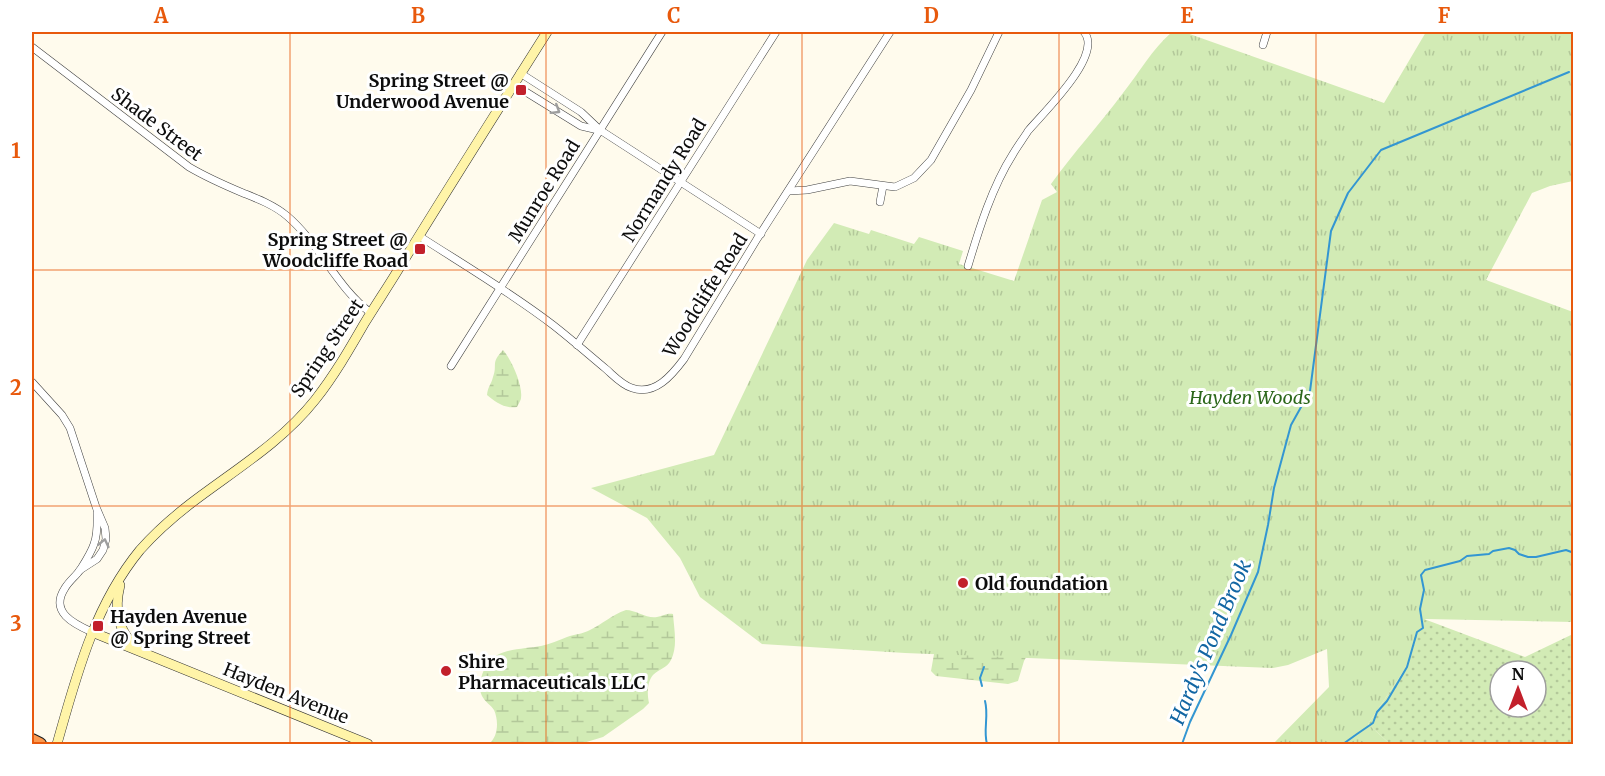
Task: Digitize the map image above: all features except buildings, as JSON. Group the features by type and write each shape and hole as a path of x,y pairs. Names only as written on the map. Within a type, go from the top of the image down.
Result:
{"highway":[{"path":"32,740 40,744"}],"main road":[{"name":"Spring Street","path":"57,744 76,675 92,632 124,574 142,548 171,520 267,446 302,416 315,400 341,364 547,32"},
{"path":"124,574 117,601 118,620 129,640 145,653"},
{"name":"Hayden Avenue","path":"92,632 368,744"}],"street":[{"name":"Munroe Road","path":"451,366 662,32"},
{"name":"Normandy Road","path":"577,345 776,32"},
{"name":"Woodcliffe Road","path":"419,236 501,287 552,324 621,382 632,388 645,390 656,387 672,376 684,359 890,32"},
{"path":"789,190 807,190 850,181 895,187 914,178 931,160 971,90 999,32"},
{"path":"968,266 978,232 1012,156 1081,65 1088,49 1087,35 1084,32"},
{"path":"1263,45 1267,32"},
{"name":"Shade Street","path":"32,47 189,167 200,174 266,202 286,215 308,238 347,291 371,313"},
{"path":"520,73 581,112 600,130 761,234"},
{"path":"513,84 581,126 600,130"},
{"path":"880,201 884,186"},
{"path":"32,382 67,422 75,439 96,507 95,540 80,570 64,590 61,599 61,608 65,616 92,632"}],"green space":[{"name":"Hayden Woods","path":"1172,32 1184,32 1384,103 1426,32 1573,32 1573,181 1532,193 1486,280 1573,312 1573,622 1425,619 1405,669 1368,724 1390,744 1273,744 1329,687 1327,649 1288,665 1273,668 905,653 762,644 700,597 680,558 647,518 591,488 714,455 807,260 834,223 869,234 871,230 914,244 919,237 963,251 959,264 1014,281 1042,200 1057,192 1051,184 1152,53"},
{"path":"503,350 513,366 520,386 521,399 517,407 504,406 487,395 495,361"},
{"path":"626,610 653,617 673,614 675,637 673,655 667,665 651,678 648,688 649,703 643,709 603,737 580,744 489,744 496,733 497,719 494,710 482,696 480,683 486,665 494,657 514,650 544,645 587,631"},
{"path":"1424,619 1525,657 1573,634 1573,744 1390,744 1368,724 1405,669"},
{"path":"939,626 1030,650 1018,681 1008,684 936,676 931,671"}],"waterway":[{"name":"Hardy's Pond Brook","path":"1182,744 1258,572 1274,488 1291,425 1310,391 1331,231 1348,193 1381,150 1569,72"},
{"path":"1343,744 1373,723 1377,712 1387,701 1407,667 1417,632 1423,628 1420,609 1424,590 1421,575 1425,570 1460,561 1467,556 1489,554 1509,548 1528,557 1566,550 1574,553"},
{"path":"982,686 980,678 984,667"},
{"path":"985,701 987,744"}],"place":[{"name":"Spring Street @ Underwood Avenue","path":"521,90"},
{"name":"Spring Street @ Woodcliffe Road","path":"420,249"},
{"name":"Old foundation","path":"963,583"},
{"name":"Hayden Avenue @ Spring Street","path":"98,626"},
{"name":"Shire Pharmaceuticals LLC","path":"446,671"}]}
